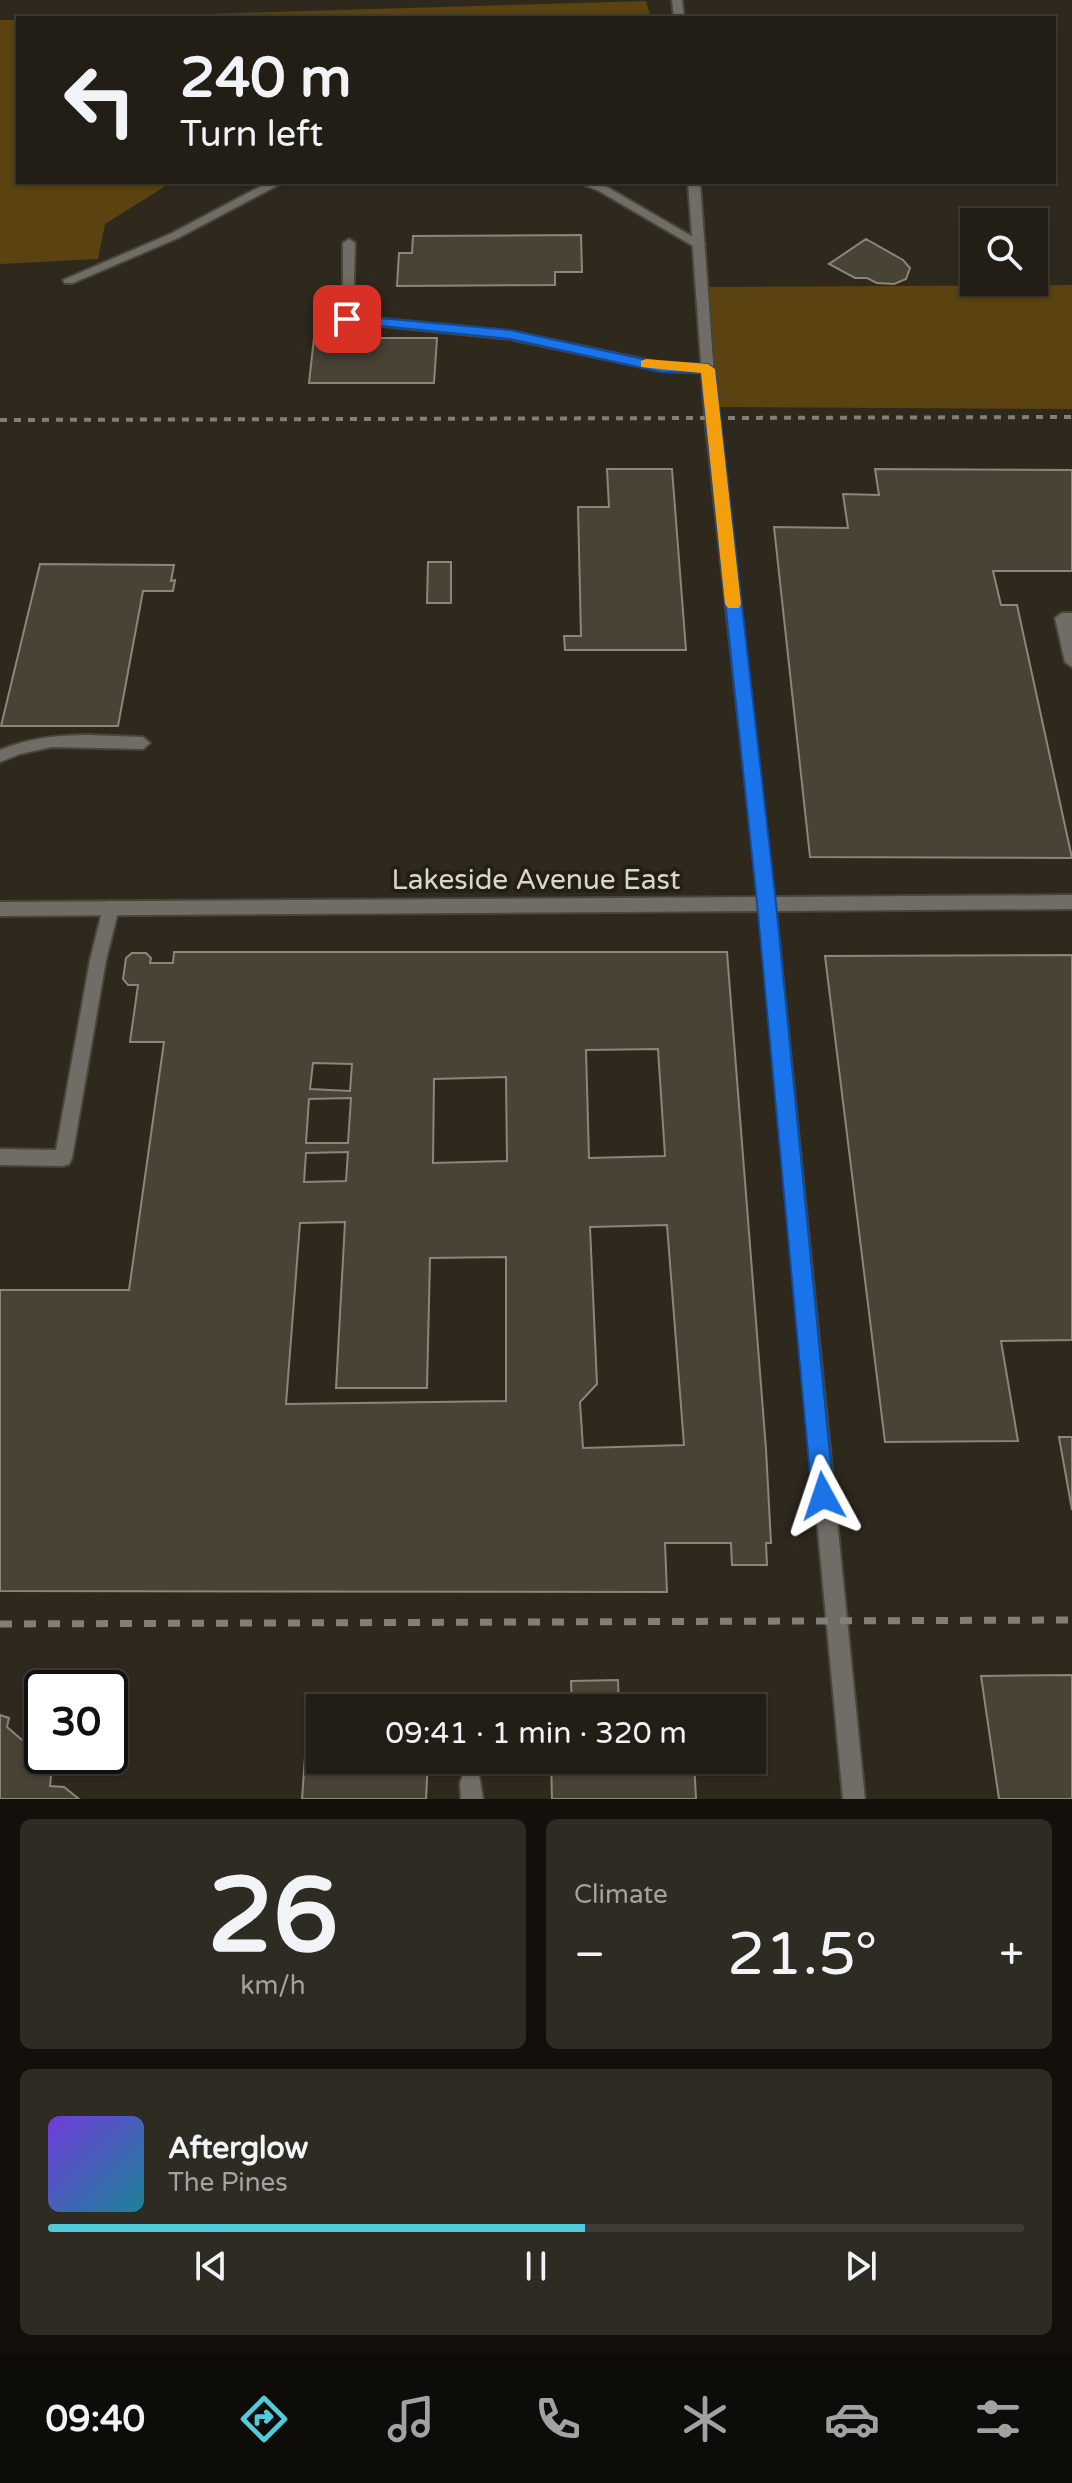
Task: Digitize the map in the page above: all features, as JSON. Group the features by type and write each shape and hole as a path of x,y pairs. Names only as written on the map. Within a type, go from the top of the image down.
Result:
{"street":[{"path":"69,280 174,236 274,184"},
{"path":"589,184 603,189 699,244"},
{"path":"694,184 708,369 767,903 854,1799"},
{"path":"349,243 347,319 510,335 661,367 708,369"},
{"path":"1072,618 1062,618 1072,662"},
{"path":"0,756 17,748 72,740 143,743"},
{"name":"Lakeside Avenue East","path":"0,909 1072,902"},
{"path":"0,1157 63,1158 98,960 111,908"}],"shaded area":[{"path":"646,1 650,16 139,16"},
{"path":"0,20 16,20 16,184 169,184 105,224 98,259 0,264"},
{"path":"1048,285 1072,285 1072,409 711,407 702,287 960,286 960,296 1048,296"}],"building":[{"path":"581,235 582,272 555,272 555,285 397,286 399,253 412,253 413,236"},
{"path":"866,239 903,260 910,268 906,279 894,284 877,283 867,278 855,278 829,264"},
{"path":"314,338 437,338 434,383 309,383"},
{"path":"607,469 672,469 686,650 565,650 564,636 581,636 578,507 609,507"},
{"path":"875,469 1072,470 1072,571 993,571 1001,605 1017,605 1072,858 810,857 774,527 848,528 843,494 879,495"},
{"path":"428,562 451,562 451,603 427,603"},
{"path":"40,564 174,565 173,591 143,591 118,726 1,726"},
{"path":"174,952 727,952 766,1449 771,1543 766,1543 767,1565 732,1565 731,1543 665,1543 667,1592 0,1591 0,1290 129,1290 164,1042 130,1042 138,985 128,985 123,979 126,958 132,953 146,953 151,958 150,963 173,963","holes":["658,1049 665,1156 589,1158 586,1050","313,1063 352,1064 350,1091 310,1089","506,1077 507,1161 433,1163 434,1079","351,1098 348,1143 306,1143 309,1099","348,1152 346,1181 304,1182 306,1153","345,1222 336,1388 427,1388 430,1258 506,1257 506,1401 286,1404 300,1223","667,1225 684,1445 583,1448 580,1402 597,1384 590,1227"]},
{"path":"1072,955 1072,1340 1001,1341 1018,1441 885,1442 825,956"},
{"path":"1059,1437 1072,1437 1072,1510"},
{"path":"1072,1675 1072,1799 999,1799 981,1676"},
{"path":"618,1680 618,1694 571,1694 571,1681"},
{"path":"0,1715 9,1718 7,1727 24,1742 24,1774 51,1774 50,1786 64,1787 79,1799 0,1799"},
{"path":"306,1743 306,1774 427,1774 426,1799 302,1799"},
{"path":"551,1774 695,1774 696,1799 552,1799"}],"railway":[{"path":"0,420 1072,417"},
{"path":"0,1624 1072,1620"}],"slow traffic":[{"path":"646,364 708,369 733,604"}],"route":[{"path":"347,319 510,335 661,367 708,369 767,903 823,1496"}]}
